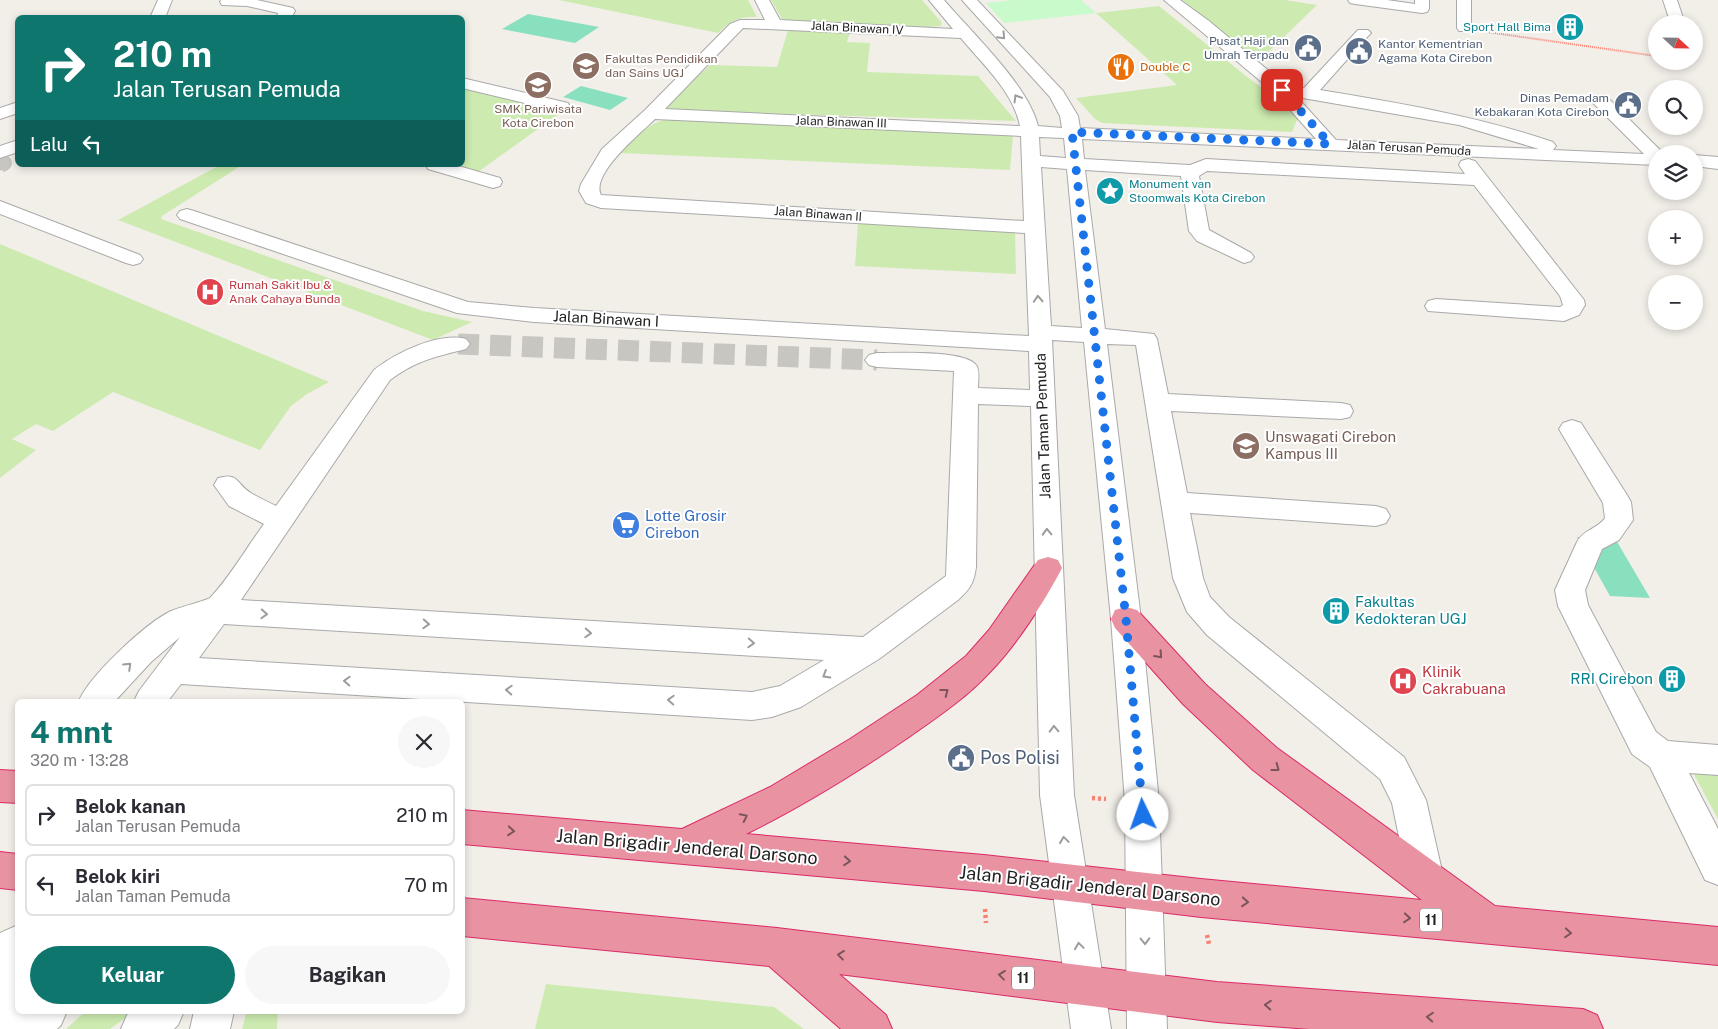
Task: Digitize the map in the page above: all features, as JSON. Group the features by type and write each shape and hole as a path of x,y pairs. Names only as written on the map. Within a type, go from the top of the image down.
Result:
{"highway":[{"path":"685,846 782,799 862,750 928,705 977,665 1000,639 1048,568"},
{"path":"1126,619 1194,694 1265,759 1426,880 1490,925"},
{"path":"0,786 15,787"},
{"name":"Jalan Brigadir Jenderal Darsono","path":"465,827 984,873 1144,892 1718,946"},
{"path":"0,870 15,872"},
{"name":"11","path":"465,917 777,947 1085,985 1147,1011 1217,1002 1480,1026 1583,1029"},
{"path":"777,947 872,1029"}],"street":[{"path":"158,15 165,0"},
{"path":"762,0 775,24"},
{"name":"Jalan Taman Pemuda","path":"936,0 1013,90 1026,113 1030,130 1040,338 1057,795 1091,1029"},
{"path":"969,0 1057,95 1069,116 1072,132 1126,619 1142,802 1147,1011"},
{"path":"1171,0 1204,24 1282,90 1330,144"},
{"path":"1355,0 1422,9 1422,0"},
{"path":"1464,0 1464,28"},
{"path":"1670,0 1675,15"},
{"path":"219,4 247,2 288,11 285,15"},
{"name":"Jalan Binawan IV","path":"601,202 592,200 589,191 590,184 608,153 652,114 737,26 775,24 966,34"},
{"path":"1308,93 1363,33"},
{"path":"465,84 562,107"},
{"path":"1282,90 1457,120 1516,135 1571,156"},
{"path":"1416,112 1424,97 1431,98 1462,106 1457,120"},
{"path":"1599,99 1648,150"},
{"name":"Jalan Binawan III","path":"652,114 1072,132"},
{"path":"0,154 15,115"},
{"name":"Jalan Terusan Pemuda","path":"1072,132 1571,156 1648,158"},
{"path":"1436,306 1564,314 1572,311 1574,306 1574,301 1569,293 1456,150"},
{"path":"1032,161 1193,171 1206,165 1480,180"},
{"path":"1703,161 1718,162"},
{"path":"442,167 494,182"},
{"path":"1193,171 1190,176 1199,231 1204,237 1244,257"},
{"name":"Jalan Binawan II","path":"601,202 1035,228"},
{"path":"0,206 133,260"},
{"name":"Jalan Binawan I","path":"187,215 465,308 534,315 1040,338 1094,336 1146,339 1157,402"},
{"path":"151,699 281,520 382,374 402,361 420,353 443,346 458,344"},
{"path":"172,670 752,706 772,703 790,697 868,650 948,592 960,581 962,568 966,368 954,362 877,360"},
{"path":"966,388 1042,391"},
{"path":"1341,411 1157,402 1188,578 1198,604 1218,626 1392,768 1409,800 1426,880"},
{"path":"1572,429 1617,502 1619,520 1609,533 1591,542 1570,590 1573,606 1644,744 1662,756 1718,867"},
{"path":"227,486 239,499 281,520"},
{"path":"1174,502 1376,516"},
{"path":"97,699 162,634 180,620 195,614 215,611 868,650"},
{"path":"1662,756 1718,760"},
{"path":"0,957 15,946"},
{"path":"0,986 15,975"},
{"path":"0,1017 15,1005"},
{"path":"25,1029 43,1014"},
{"path":"141,1029 160,1014"},
{"path":"210,1029 213,1014"}],"path":[{"path":"1464,28 1648,55"},
{"path":"1083,798 1114,800"},
{"path":"986,908 986,923"}],"green space":[{"path":"559,0 748,0 757,17 735,20 718,33"},
{"path":"771,0 922,0 942,23 940,26 927,27 786,21 782,19"},
{"path":"1013,0 1081,0 1096,13 1004,23 986,3"},
{"path":"1182,0 1285,0 1317,5 1259,61"},
{"path":"1159,6 1246,76 1299,115 1292,132 1102,123 1095,119 1076,98 1177,85 1096,13"},
{"path":"528,14 599,27 575,43 502,29"},
{"path":"788,30 850,32 847,42 870,43 867,72 978,76 1016,121 691,111 671,110 665,106 710,65 777,67"},
{"path":"465,86 563,111 478,172 460,167 465,167"},
{"path":"581,86 628,98 610,110 563,97"},
{"path":"668,119 1013,135 1010,170 619,153 648,128"},
{"path":"216,167 239,167 162,216 161,219 423,311 472,322 433,340 118,220"},
{"path":"858,222 1015,231 1016,274 855,266"},
{"path":"0,244 329,382 307,394 291,406 260,450 113,392 53,431 36,424 12,439 36,450 0,478"},
{"path":"1577,537 1616,540 1650,598 1610,596"},
{"path":"1690,767 1718,769 1718,819"},
{"path":"546,984 774,1007 804,1029 535,1029"},
{"path":"83,1014 131,1014 110,1029 66,1029"},
{"path":"246,1014 278,1014 277,1029 242,1029"}],"tunnel":[{"path":"0,162 4,163 0,165"},
{"path":"458,344 877,360"}],"place":[{"name":"Sport Hall Bima","path":"1570,27"},
{"name":"Pusat Haji dan Umrah Terpadu","path":"1308,48"},
{"name":"Kantor Kementrian Agama Kota Cirebon","path":"1359,51"},
{"name":"Fakultas Pendidikan dan Sains UGJ","path":"586,66"},
{"name":"Double C","path":"1121,67"},
{"name":"SMK Pariwisata Kota Cirebon","path":"538,85"},
{"name":"Dinas Pemadam Kebakaran Kota Cirebon","path":"1628,105"},
{"name":"Monument van Stoomwals Kota Cirebon","path":"1110,191"},
{"name":"Rumah Sakit Ibu & Anak Cahaya Bunda","path":"210,292"},
{"name":"Unswagati Cirebon Kampus III","path":"1246,446"},
{"name":"Lotte Grosir Cirebon","path":"626,525"},
{"name":"Fakultas Kedokteran UGJ","path":"1336,611"},
{"name":"RRI Cirebon","path":"1672,679"},
{"name":"Klinik Cakrabuana","path":"1403,681"},
{"name":"Pos Polisi","path":"961,758"}],"route":[{"path":"1143,815 1126,619 1072,132 1330,144 1282,90"}]}
